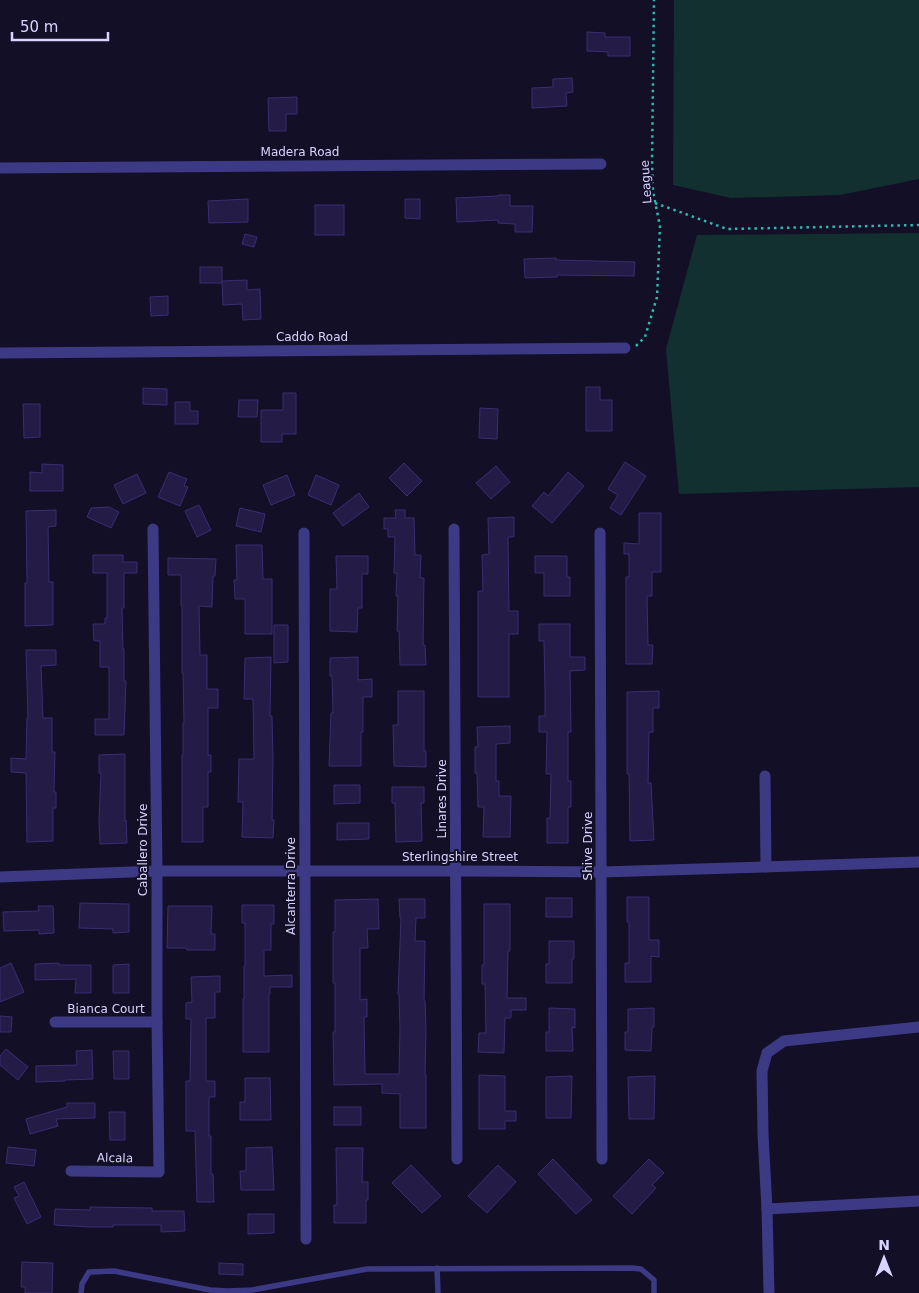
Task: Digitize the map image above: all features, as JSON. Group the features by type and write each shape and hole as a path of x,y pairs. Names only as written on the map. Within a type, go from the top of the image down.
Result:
{"street":[{"name":"Madera Road","path":"0,168 601,164"},
{"name":"Caddo Road","path":"0,353 625,348"},
{"name":"Caballero Drive","path":"153,529 159,1172"},
{"name":"Linares Drive","path":"454,529 457,1159"},
{"name":"Alcanterra Drive","path":"304,533 306,1239"},
{"name":"Shive Drive","path":"600,533 602,1159"},
{"path":"765,776 766,867"},
{"name":"Sterlingshire Street","path":"0,877 157,872 602,872 919,862"},
{"name":"Bianca Court","path":"55,1022 157,1022"},
{"path":"769,1293 762,1071 767,1053 784,1041 919,1028"},
{"name":"Alcala","path":"71,1171 159,1172"},
{"path":"767,1209 919,1201"}],"lane":[{"path":"437,1268 438,1293"},
{"path":"81,1293 82,1284 89,1272 114,1271 210,1290 228,1291 252,1290 367,1269 437,1268 642,1269 654,1280 654,1293"}],"path":[{"name":"League","path":"625,348 637,345 645,336 657,297 660,226 653,192 652,163 654,0"},
{"path":"655,203 727,229 919,225"}],"green space":[{"path":"674,0 919,0 919,179 840,195 731,198 673,185"},
{"path":"919,233 919,487 679,494 666,349 697,235"}],"building":[{"path":"587,32 605,33 605,37 630,37 630,56 608,56 608,52 587,51"},
{"path":"572,78 573,92 566,93 567,106 532,108 532,88 553,87 553,79"},
{"path":"297,97 297,114 286,114 286,131 269,131 268,98"},
{"path":"510,195 510,206 533,206 532,232 515,232 515,224 498,223 498,220 457,222 456,198"},
{"path":"248,199 248,222 209,223 208,201"},
{"path":"405,199 420,199 420,219 405,218"},
{"path":"315,205 344,205 344,235 315,235"},
{"path":"245,234 257,237 254,247 242,244"},
{"path":"556,258 556,260 635,262 634,276 557,275 557,277 525,278 524,259"},
{"path":"200,267 222,267 222,283 200,283"},
{"path":"247,280 247,290 260,289 261,319 243,320 242,304 223,305 222,281"},
{"path":"168,296 168,315 151,316 150,297"},
{"path":"586,387 600,387 600,400 612,400 612,431 586,431"},
{"path":"143,388 167,389 167,405 143,404"},
{"path":"283,393 296,393 296,434 282,434 282,442 261,442 261,410 283,410"},
{"path":"239,400 258,400 257,417 238,417"},
{"path":"175,402 190,402 190,411 198,411 198,424 175,424"},
{"path":"23,404 40,404 40,437 24,438"},
{"path":"480,408 498,409 497,439 479,438"},
{"path":"625,462 646,476 621,515 610,508 618,495 608,489"},
{"path":"404,463 422,481 407,496 389,478"},
{"path":"42,464 63,465 63,491 30,491 30,472 42,473"},
{"path":"496,466 510,482 491,499 476,483"},
{"path":"169,472 187,479 184,486 188,487 180,506 158,497"},
{"path":"568,472 584,486 552,523 532,506 544,492 548,496"},
{"path":"137,474 146,493 123,504 114,485"},
{"path":"287,475 295,495 271,505 263,485"},
{"path":"316,475 339,485 331,505 308,495"},
{"path":"359,493 369,507 343,526 333,513"},
{"path":"199,505 211,530 197,537 185,511"},
{"path":"109,507 119,512 111,528 87,517 91,508"},
{"path":"240,508 265,514 261,532 236,526"},
{"path":"56,510 56,526 48,527 49,582 53,582 53,625 25,626 25,583 27,583 26,511"},
{"path":"395,510 405,510 405,518 414,518 415,555 421,555 420,578 424,578 423,645 425,645 426,665 400,665 399,631 397,631 397,573 394,573 395,537 388,537 388,529 384,529 384,518 396,518"},
{"path":"639,513 661,513 661,572 652,572 652,596 647,596 648,645 653,645 652,664 626,664 626,577 629,577 629,554 624,554 624,543 639,544"},
{"path":"514,517 514,537 508,537 509,611 518,611 518,634 509,634 509,697 478,697 478,591 483,591 482,555 489,554 488,518"},
{"path":"236,545 262,545 263,579 272,579 272,634 245,634 245,599 235,599 234,580 237,580"},
{"path":"93,555 123,555 123,562 137,562 137,573 124,573 124,608 122,608 124,681 126,681 124,735 95,735 95,719 109,719 109,667 100,667 100,641 94,641 93,624 105,624 105,618 107,618 107,573 93,573"},
{"path":"336,556 368,556 368,574 362,574 362,608 358,608 357,632 330,631 330,589 337,589"},
{"path":"535,556 567,556 567,577 570,577 570,596 544,596 544,573 535,573"},
{"path":"168,558 216,559 215,576 213,576 212,607 199,606 200,655 207,655 207,689 218,689 218,708 208,708 208,755 211,755 211,772 208,772 208,807 203,807 203,842 182,842 184,723 181,575 168,575"},
{"path":"539,624 570,624 570,657 585,657 585,670 570,671 571,732 568,732 568,781 571,781 571,807 568,807 568,843 547,843 547,818 550,818 551,774 546,774 547,732 539,732 539,716 545,716 545,690 544,641 539,641"},
{"path":"274,625 288,625 288,662 274,663"},
{"path":"26,650 56,650 56,665 41,666 43,718 52,718 52,752 55,752 54,792 56,792 56,808 53,808 53,841 27,842 26,773 11,772 11,758 26,759 28,718"},
{"path":"271,657 270,716 272,716 273,838 242,837 243,802 238,802 239,759 254,759 253,699 244,699 245,658"},
{"path":"358,657 358,680 372,679 372,697 363,697 361,766 329,766 331,713 333,713 330,658"},
{"path":"398,691 424,691 424,751 426,751 426,767 394,766 393,725 398,725"},
{"path":"659,691 659,708 653,708 653,732 649,732 648,783 651,783 654,840 630,841 629,774 627,774 627,692"},
{"path":"510,726 510,743 496,744 496,781 499,781 499,796 511,796 510,837 483,837 484,807 478,807 477,773 475,773 475,747 478,747 477,727"},
{"path":"125,754 125,821 127,843 100,844 101,773 99,773 99,755"},
{"path":"334,785 360,785 360,803 334,804"},
{"path":"392,787 424,787 424,803 421,803 422,841 396,842 395,803 392,803"},
{"path":"337,823 369,823 369,839 337,840"},
{"path":"627,897 649,897 649,940 659,940 659,957 651,956 651,982 625,982 625,963 629,963"},
{"path":"546,898 572,898 572,917 546,917"},
{"path":"378,899 379,929 367,929 368,948 360,948 360,1000 367,999 367,1017 364,1017 365,1074 399,1074 400,1029 398,994 401,918 399,899 425,899 425,918 416,918 415,941 425,941 426,1128 400,1128 400,1094 382,1093 382,1084 334,1085 333,1032 335,1032 335,983 333,983 333,932 335,932 335,900"},
{"path":"80,903 129,904 129,932 113,933 113,929 79,928"},
{"path":"484,904 510,904 507,998 526,998 526,1010 511,1010 511,1018 505,1018 504,1053 478,1052 479,1033 486,1033 485,984 482,984 482,965 484,965"},
{"path":"242,905 274,905 274,924 271,924 271,950 264,950 264,976 292,975 292,987 270,987 269,1052 243,1052 245,923 242,923"},
{"path":"38,906 53,906 54,933 39,934 39,930 4,931 3,912 39,911"},
{"path":"168,906 212,906 211,934 215,934 215,950 167,948"},
{"path":"549,941 574,941 572,983 546,983 546,964 549,964"},
{"path":"11,963 24,992 0,1002 0,968"},
{"path":"59,963 59,965 91,965 91,993 75,993 76,979 35,980 35,964"},
{"path":"129,964 129,993 113,993 113,965"},
{"path":"220,976 220,992 215,992 215,1018 206,1018 206,1081 215,1081 215,1097 209,1097 209,1136 211,1136 211,1174 213,1174 214,1202 197,1202 195,1131 186,1131 186,1081 190,1081 191,1019 186,1019 186,1003 192,1002 191,977"},
{"path":"549,1008 575,1009 575,1028 572,1027 573,1051 546,1051 546,1032 549,1032"},
{"path":"654,1008 651,1051 625,1050 625,1032 628,1032 628,1009"},
{"path":"0,1016 12,1017 11,1032 0,1032"},
{"path":"6,1049 28,1067 18,1080 0,1065 0,1056"},
{"path":"92,1050 93,1079 36,1082 36,1066 77,1065 76,1051"},
{"path":"113,1051 129,1051 129,1079 114,1079"},
{"path":"479,1075 505,1076 505,1111 516,1111 516,1121 505,1121 505,1129 479,1129"},
{"path":"572,1076 571,1118 546,1118 546,1077"},
{"path":"655,1076 654,1119 629,1119 628,1077"},
{"path":"245,1078 270,1078 271,1120 240,1120 240,1102 245,1102"},
{"path":"67,1103 95,1103 95,1118 56,1119 58,1126 30,1134 26,1119 67,1107"},
{"path":"334,1107 361,1107 361,1125 334,1125"},
{"path":"109,1112 125,1112 125,1140 110,1140"},
{"path":"8,1147 36,1150 34,1166 6,1163"},
{"path":"272,1147 274,1190 241,1190 240,1171 246,1171 246,1148"},
{"path":"336,1148 363,1148 362,1182 368,1182 366,1223 334,1223 334,1205 337,1205"},
{"path":"553,1159 592,1200 576,1214 538,1174"},
{"path":"649,1159 664,1173 652,1185 656,1188 632,1214 613,1196"},
{"path":"411,1165 441,1196 422,1213 392,1183"},
{"path":"498,1165 516,1182 487,1213 468,1196"},
{"path":"24,1182 41,1217 27,1224 14,1198 19,1196 14,1187"},
{"path":"90,1207 152,1208 152,1211 184,1211 185,1231 161,1232 161,1225 90,1227 54,1225 55,1209 90,1210"},
{"path":"248,1214 274,1214 274,1233 248,1234"},
{"path":"22,1262 53,1263 52,1293 25,1293 25,1287 21,1287"},
{"path":"219,1263 243,1264 243,1275 219,1274"}]}
